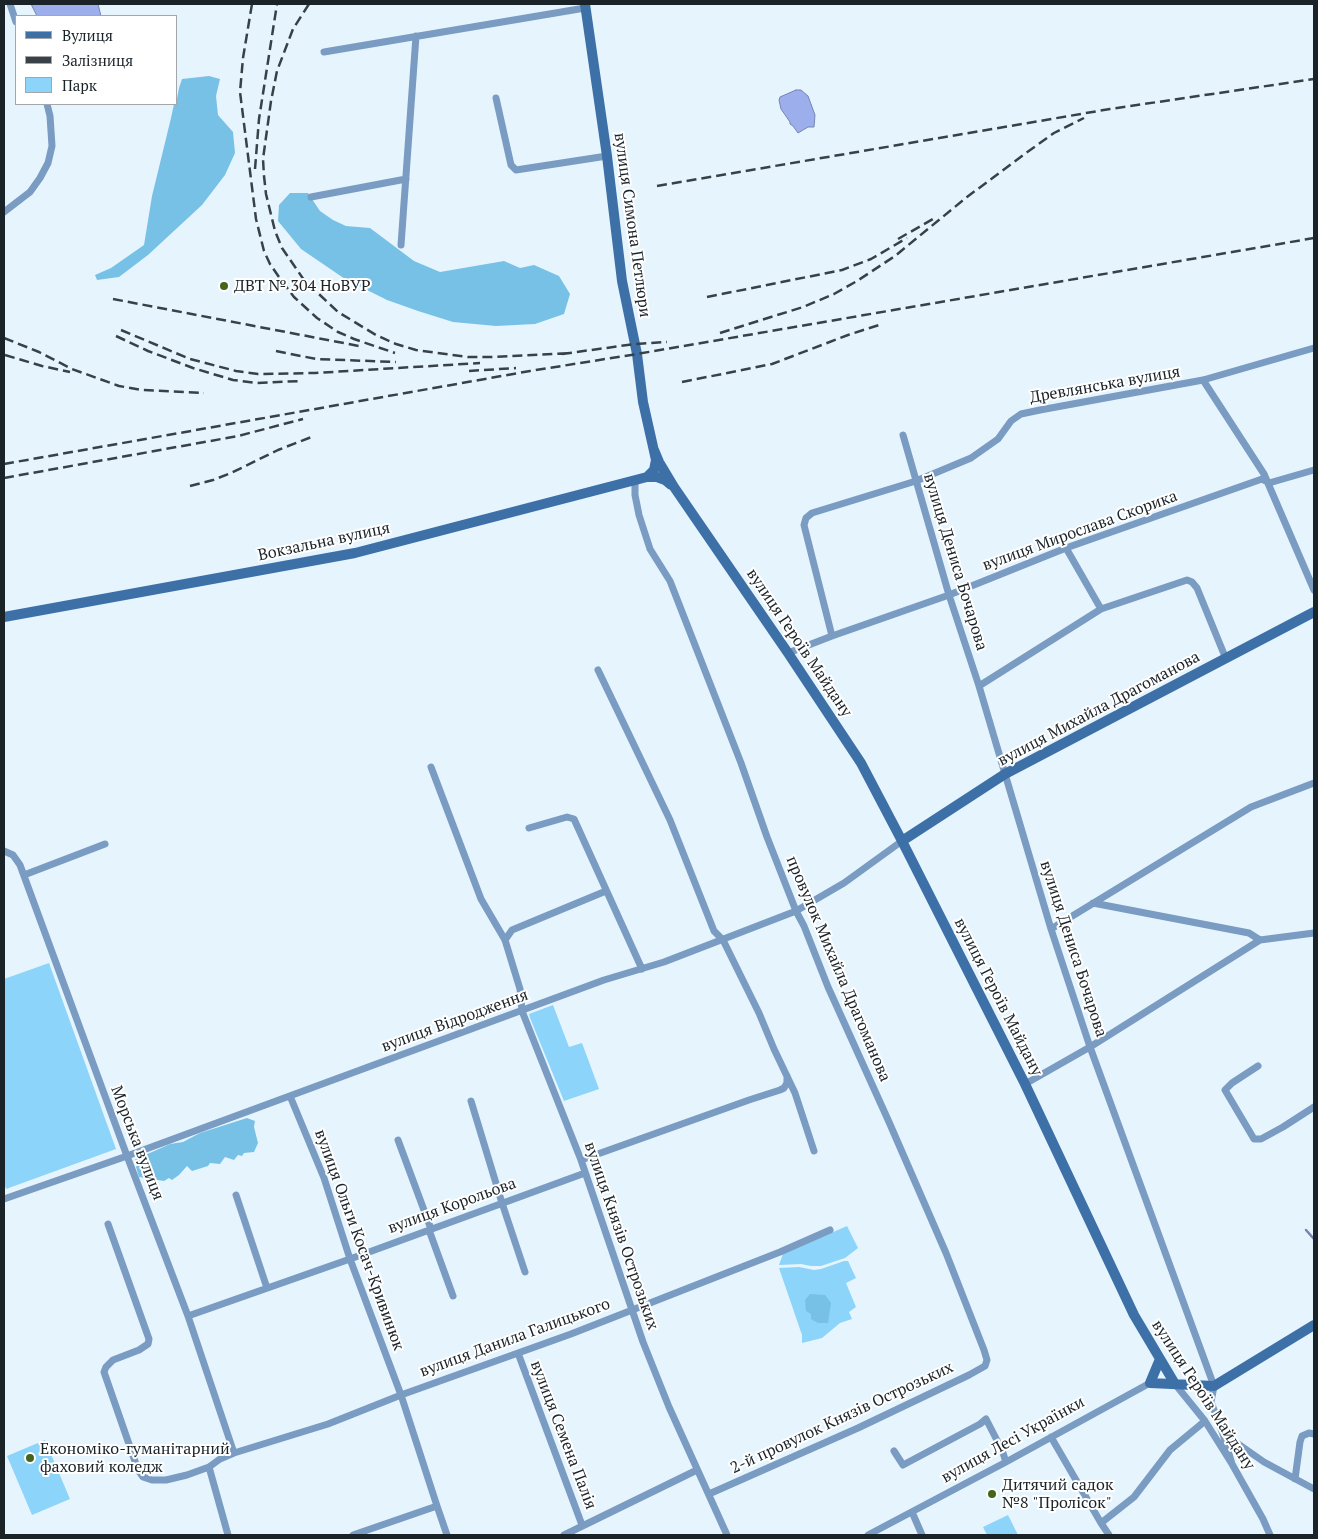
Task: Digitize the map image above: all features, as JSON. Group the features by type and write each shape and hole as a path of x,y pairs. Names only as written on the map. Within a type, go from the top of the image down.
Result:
{"street":[{"path":"10,4 15,19"},
{"path":"324,52 585,6"},
{"name":"вулиця Симона Петлюри","path":"585,6 607,156 622,281 637,354 643,402 654,450"},
{"path":"401,245 416,36"},
{"path":"496,98 511,165 516,170 607,156"},
{"path":"4,212 30,192 48,163 52,146 47,105"},
{"path":"311,197 406,179"},
{"name":"Древлянська вулиця","path":"832,636 804,526 806,518 812,513 916,481 971,458 998,439 1017,416 1040,410 1203,380 1314,348"},
{"path":"1203,380 1268,483 1314,590"},
{"name":"вулиця Дениса Бочарова","path":"903,435 1051,929 1090,1047 1214,1386 1211,1402 1232,1464"},
{"path":"642,479 654,470 656,460 654,450"},
{"name":"вулиця Героїв Майдану","path":"654,450 674,487 862,763 1025,1084 1134,1315 1175,1384 1205,1422 1232,1464 1270,1535"},
{"path":"1268,483 1314,470"},
{"path":"642,479 657,477 674,487"},
{"name":"провулок Михайла Драгоманова","path":"642,479 635,484 635,495 650,549 670,581 742,763 767,837 796,911 810,939 828,987 946,1253 984,1350 987,1360 985,1366"},
{"name":"Вокзальна вулиця","path":"4,617 355,553 642,479"},
{"name":"вулиця Мирослава Скорика","path":"788,653 950,595 1066,548 1262,479 1268,483"},
{"path":"1066,548 1101,609"},
{"path":"979,686 1101,609 1187,580 1192,582 1197,588 1226,659"},
{"name":"вулиця Михайла Драгоманова","path":"902,841 1005,774 1314,612"},
{"path":"598,670 670,820 714,931 722,940 759,1013 795,1093 814,1151"},
{"name":"вулиця Князів Острозьких","path":"431,767 481,899 505,940 520,989 522,1011 581,1160 631,1309 668,1407 727,1535"},
{"path":"1051,929 1251,807 1314,783"},
{"path":"529,828 567,817 574,819 642,969"},
{"name":"вулиця Відродження","path":"4,1200 604,980 664,962 796,911 844,883 902,841"},
{"path":"24,875 105,844"},
{"name":"Морська вулиця","path":"4,851 13,855 24,875 188,1316 234,1453"},
{"path":"505,940 512,930 606,891"},
{"path":"1093,903 1249,933 1260,940"},
{"path":"1025,1084 1090,1047 1260,940 1314,934"},
{"path":"1258,1066 1232,1083 1225,1090 1254,1139 1261,1139 1314,1107"},
{"path":"581,1160 780,1090 787,1083 786,1074"},
{"name":"вулиця Ольги Косач-Кривинюк","path":"290,1096 324,1178 350,1259 401,1395 436,1506 448,1535"},
{"path":"471,1101 525,1272"},
{"path":"398,1140 453,1296"},
{"name":"вулиця Корольова","path":"188,1316 585,1173"},
{"path":"236,1195 267,1288"},
{"name":"вулиця Данила Галицького","path":"108,1224 150,1339 148,1344 139,1350 113,1360 104,1372 138,1470 143,1477 152,1480 166,1480 187,1475 208,1467 234,1453 328,1424 780,1252 830,1230"},
{"path":"1160,1359 1150,1383 1214,1386 1314,1325"},
{"name":"вулиця Семена Палія","path":"518,1353 582,1525"},
{"name":"2-й провулок Князів Острозьких","path":"709,1494 858,1428 985,1366"},
{"name":"вулиця Лесі Українки","path":"868,1535 1150,1383"},
{"path":"894,1451 903,1465 986,1419 1006,1462"},
{"path":"1102,1524 1134,1497 1170,1450 1205,1422"},
{"path":"1296,1479 1302,1436 1309,1433 1314,1434"},
{"path":"1223,1434 1264,1462 1314,1489"},
{"path":"1050,1437 1109,1535"},
{"path":"208,1467 228,1535"},
{"path":"564,1535 697,1470"},
{"path":"353,1535 436,1506"},
{"path":"912,1512 922,1535"}],"green space":[{"path":"49,963 116,1149 6,1189 4,1183 4,979"},
{"path":"553,1005 569,1047 582,1043 599,1089 564,1101 529,1014"},
{"path":"847,1226 858,1248 845,1258 821,1266 801,1264 779,1265 783,1254"},
{"path":"848,1261 856,1278 846,1283 856,1307 849,1312 852,1319 840,1323 822,1338 802,1343 802,1335 779,1268 799,1267 814,1270"},
{"path":"45,1440 70,1499 32,1515 7,1456"},
{"path":"1008,1515 1018,1535 987,1535 983,1527"}],"shaded area":[{"path":"31,4 98,4 101,15 36,15"},
{"path":"209,76 220,79 216,96 218,115 233,132 235,153 225,175 202,205 148,255 119,277 97,280 95,275 111,268 144,245 152,196 174,105 178,105 178,93 182,79"},
{"path":"796,90 801,90 808,96 815,115 814,127 808,127 798,133 781,109 779,100 780,97"},
{"path":"290,193 308,193 320,211 333,220 346,226 370,228 414,261 440,272 504,261 520,268 534,265 559,276 570,294 564,314 535,324 496,326 453,322 387,300 345,279 301,249 278,221 279,205"},
{"path":"247,1118 255,1121 254,1127 258,1143 254,1152 244,1153 242,1156 238,1155 234,1160 225,1157 220,1164 210,1163 208,1166 192,1171 187,1166 172,1180 169,1178 164,1181 139,1177 136,1167 138,1164 135,1160 138,1156 143,1156 170,1144 183,1142 200,1133"},
{"path":"810,1294 825,1295 831,1303 828,1323 818,1323 811,1319 811,1314 806,1311 805,1300"}],"waterway":[{"path":"1306,1230 1314,1239"}],"railway":[{"path":"252,4 243,58 240,92 256,219 264,251 270,264 294,297 317,318 338,332 395,353"},
{"path":"255,169 259,119 277,4"},
{"path":"309,4 293,29 277,71 263,159 266,194 275,231 282,248 304,280 338,312 376,335 416,350 468,357 570,353"},
{"path":"657,186 1110,109 1314,79"},
{"path":"720,333 803,307 834,294 857,281 895,256 967,197 1026,153 1054,133 1084,118"},
{"path":"898,239 933,219"},
{"path":"707,297 842,270 871,259 907,238"},
{"path":"4,464 530,371 1314,238"},
{"path":"113,299 359,346"},
{"path":"682,382 772,364 882,324"},
{"path":"121,330 190,359 236,371 258,374 315,373 480,363"},
{"path":"116,336 148,351 193,368 233,380 257,383 301,381"},
{"path":"4,338 39,352 72,369 119,386 142,390 204,393"},
{"path":"562,354 635,344 667,342"},
{"path":"276,351 316,359 396,362"},
{"path":"5,355 70,372"},
{"path":"469,371 516,368"},
{"path":"4,478 238,436 303,419"},
{"path":"190,486 231,473 278,450 314,436"}],"place":[{"name":"ДВТ № 304 НоВУР","path":"224,286"},
{"name":"Економіко-гуманітарний фаховий коледж","path":"30,1458"},
{"name":"Дитячий садок №8 \"Пролісок\"","path":"992,1494"}]}
